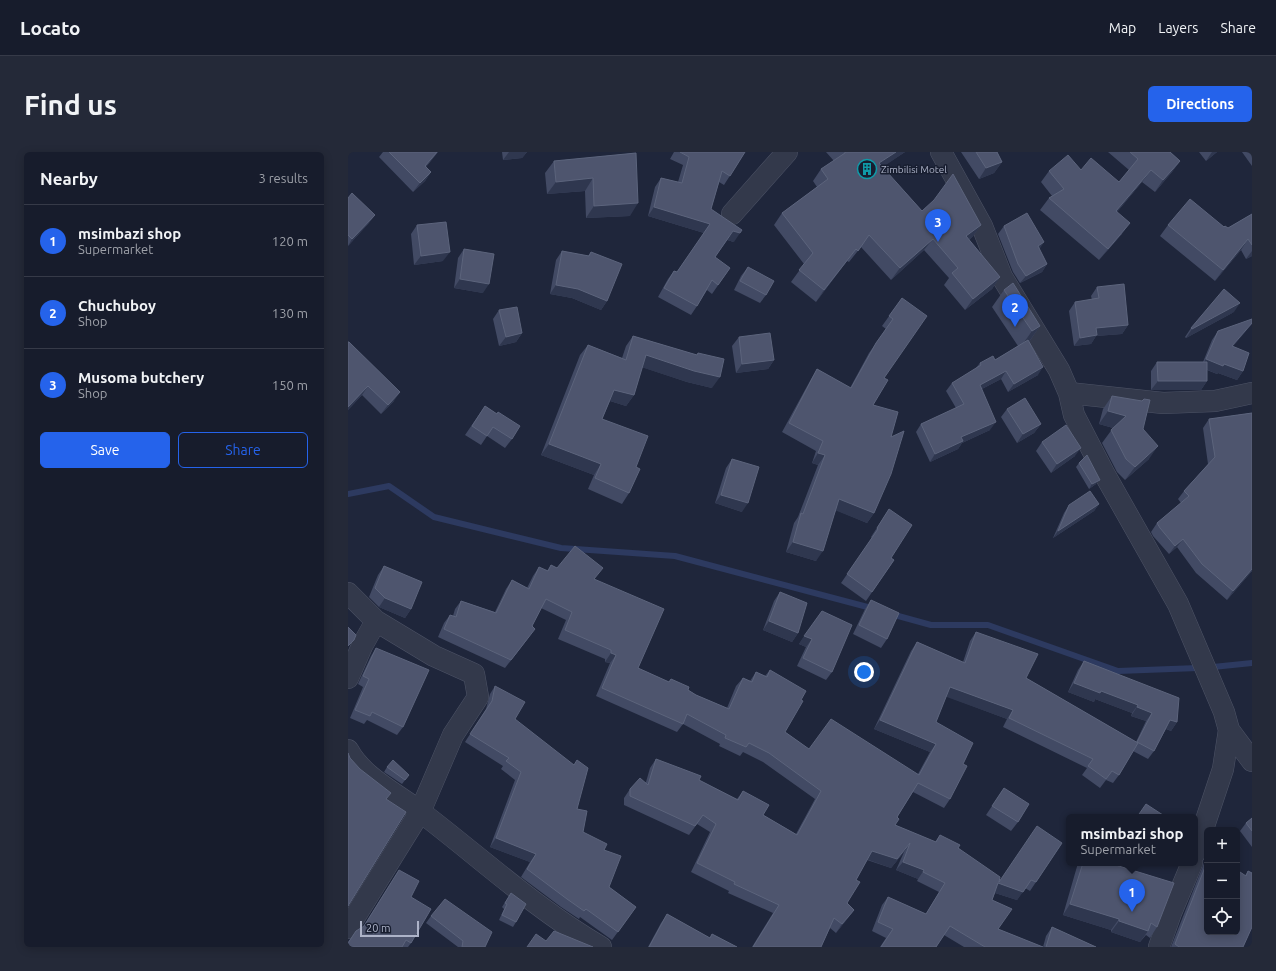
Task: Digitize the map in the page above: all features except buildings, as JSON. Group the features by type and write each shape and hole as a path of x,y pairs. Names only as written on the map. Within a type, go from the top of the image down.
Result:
{"street":[{"path":"732,214 787,152"},
{"path":"941,152 982,226 1002,276 1059,370 1069,393 1074,415 1105,475 1178,604 1230,730 1252,761"},
{"path":"1069,393 1162,403 1215,401 1252,393"},
{"path":"348,593 376,621 434,656 474,674 478,698 453,735 420,812 348,928"},
{"path":"348,678 362,646 376,621"},
{"path":"1198,844 1223,769 1230,730"},
{"path":"348,750 367,773 573,930 601,947"},
{"path":"1159,947 1170,913 1191,866"}],"waterway":[{"path":"348,494 389,486 434,517 561,548 675,556 875,609"},
{"path":"891,614 931,625 988,625 1118,671 1198,668"},
{"path":"1213,667 1252,663"}],"place":[{"name":"Zimbilisi Motel","path":"867,169"},
{"name":"Musoma butchery","path":"938,242"},
{"name":"Chuchuboy","path":"1015,327"},
{"name":"msimbazi shop","path":"1132,912"}]}
